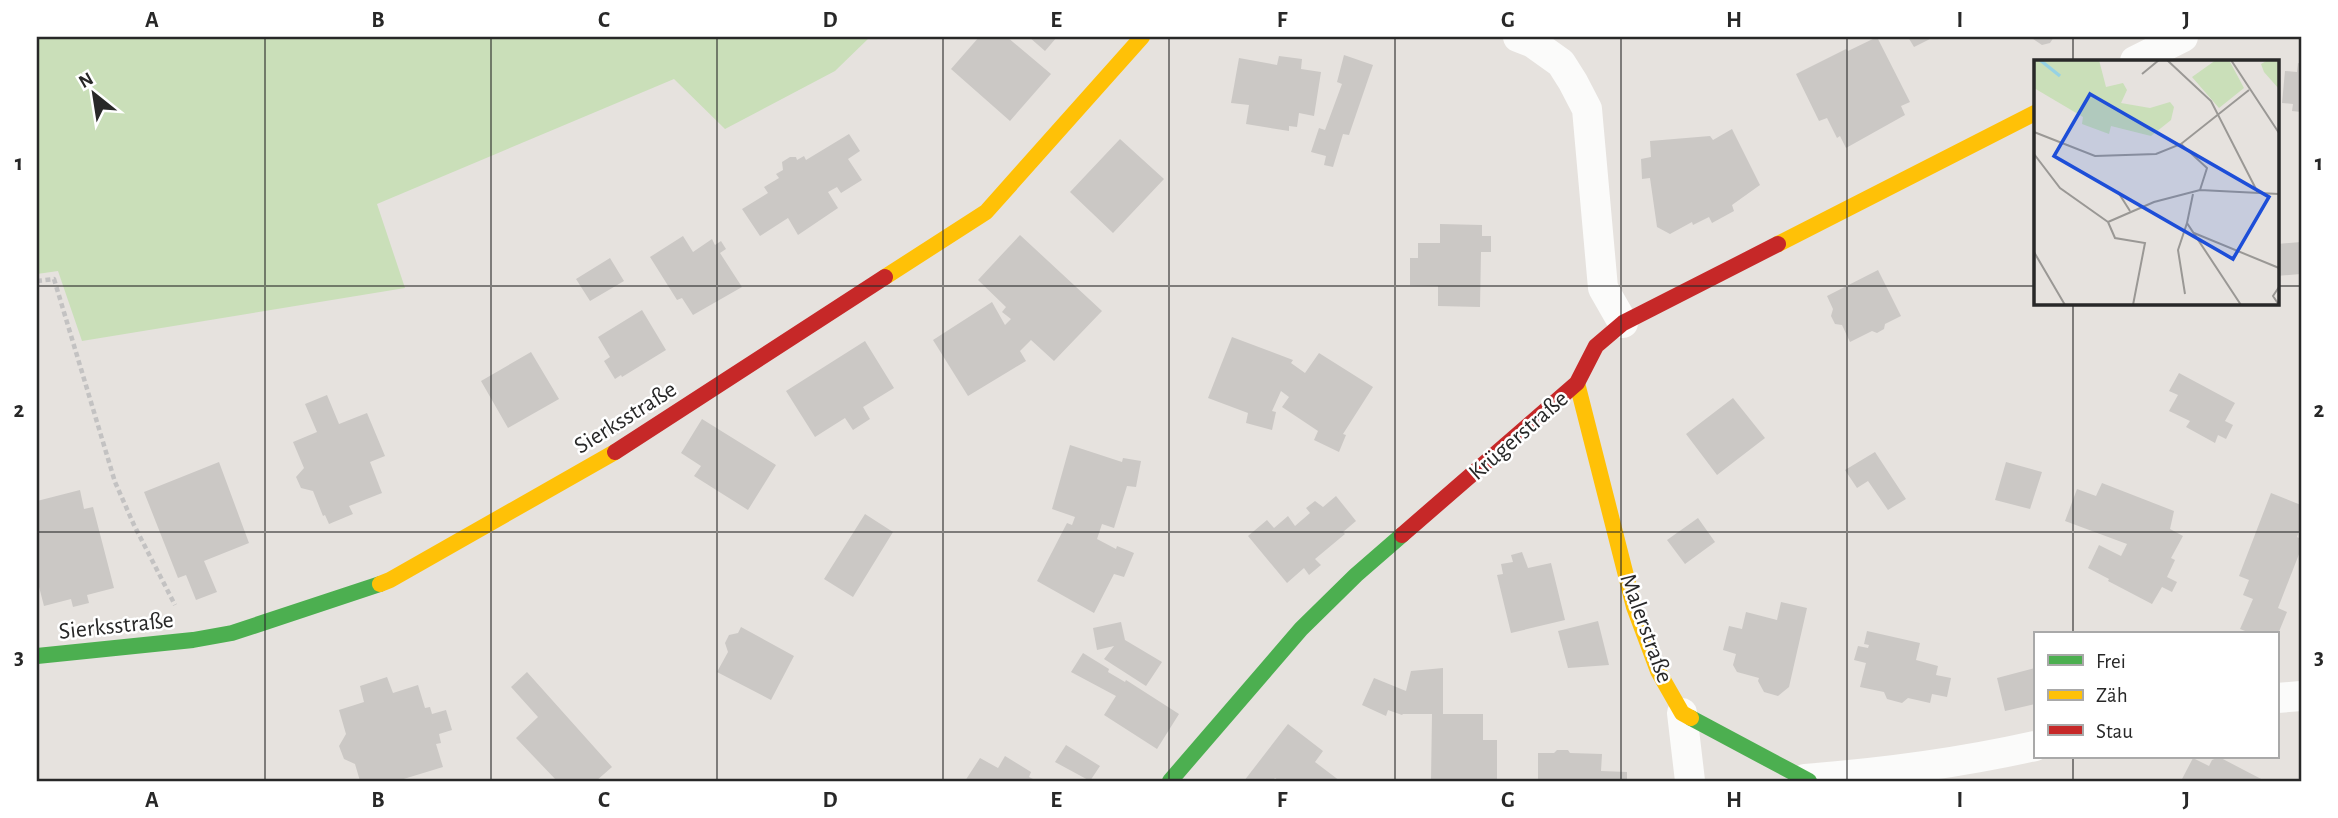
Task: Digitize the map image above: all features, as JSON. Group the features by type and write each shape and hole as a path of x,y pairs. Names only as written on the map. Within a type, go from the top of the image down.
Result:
{"street":[{"name":"Sierksstraße","path":"37,656 193,640 232,632 390,580 630,443 986,212 1142,37"},
{"path":"1518,37 1533,43 1561,63 1587,109 1603,288 1623,323"},
{"path":"2138,60 2183,37"},
{"name":"Krügerstraße","path":"1170,781 1301,629 1356,575 1577,383 1596,346 1623,323 2034,114"},
{"name":"Malerstraße","path":"1577,383 1634,607 1658,671 1682,713 1807,780 1974,760 2034,746"},
{"path":"2278,698 2301,696"},
{"path":"1682,713 1690,781"}],"path":[{"path":"37,281 54,279 115,482 193,640"}],"green space":[{"path":"37,37 870,37 835,71 725,129 674,79 377,204 405,288 82,341 58,271 37,274"}],"building":[{"path":"979,37 1007,37 1051,74 1010,121 951,69"},
{"path":"1029,37 1057,37 1045,51"},
{"path":"1877,37 1910,102 1901,106 1905,115 1846,148 1840,136 1837,138 1827,118 1819,121 1796,74"},
{"path":"1908,37 1934,37 1914,47"},
{"path":"2030,37 2054,37 2050,43 2042,45"},
{"path":"1344,55 1373,65 1349,135 1343,134 1333,167 1324,165 1326,156 1311,152 1319,128 1325,130 1342,84 1337,82"},
{"path":"1279,56 1302,59 1301,69 1321,72 1314,116 1299,113 1297,127 1289,126 1289,131 1246,124 1249,105 1231,103 1239,58 1277,65"},
{"path":"2298,63 2301,64 2301,112 2292,111 2293,104 2282,103 2285,71 2297,72"},
{"path":"1732,129 1760,185 1732,205 1734,211 1712,223 1709,217 1693,225 1692,222 1670,234 1657,227 1650,178 1642,179 1641,159 1651,157 1650,141 1710,136 1713,140"},
{"path":"849,134 860,151 848,159 862,180 841,193 837,187 828,192 838,208 798,235 788,218 760,236 742,209 768,193 764,187 779,178 776,174 783,170 782,162 790,157 796,157 797,160 804,156 806,160"},
{"path":"1120,139 1164,179 1113,233 1070,192"},
{"path":"1440,224 1482,225 1482,236 1491,236 1491,252 1481,252 1480,307 1438,306 1438,286 1410,285 1410,258 1418,258 1418,243 1440,243"},
{"path":"1020,235 1102,311 1054,361 1031,340 1020,351 1026,361 968,396 933,340 992,302 1005,325 1011,319 1002,312 1006,307 978,280"},
{"path":"683,236 693,252 712,239 715,245 721,241 726,249 720,253 742,287 693,315 682,298 677,300 650,257"},
{"path":"2301,242 2301,274 2278,276 2278,244"},
{"path":"610,258 624,281 590,301 576,279"},
{"path":"1878,270 1901,316 1885,324 1884,329 1877,333 1872,331 1850,342 1842,325 1835,324 1831,316 1833,309 1827,296"},
{"path":"642,310 666,350 615,379 604,361 610,357 598,337"},
{"path":"1232,337 1293,360 1291,363 1305,373 1319,353 1373,387 1343,434 1346,435 1339,452 1314,440 1318,431 1282,407 1289,397 1281,391 1272,411 1276,412 1272,430 1246,423 1248,413 1208,398"},
{"path":"865,341 894,388 863,407 870,419 853,430 845,418 815,437 786,391"},
{"path":"531,352 559,399 508,428 481,381"},
{"path":"2179,373 2235,403 2225,421 2233,425 2226,439 2218,435 2215,443 2186,427 2190,421 2169,411 2178,395 2169,391"},
{"path":"327,395 339,424 367,413 385,456 370,462 382,493 349,506 353,514 329,524 313,491 301,488 296,477 304,468 293,442 317,432 305,404"},
{"path":"1733,398 1765,438 1717,475 1686,434"},
{"path":"702,419 776,465 748,510 694,476 701,466 681,453"},
{"path":"1070,445 1122,462 1123,458 1141,461 1136,487 1127,486 1114,528 1102,524 1097,539 1116,549 1117,546 1134,553 1124,577 1114,574 1094,613 1037,581 1067,523 1072,525 1075,517 1052,509"},
{"path":"1875,452 1906,499 1888,510 1868,481 1857,488 1845,470"},
{"path":"219,462 249,543 204,561 217,592 196,600 186,575 178,578 144,492"},
{"path":"2006,462 2042,472 2030,509 1995,500"},
{"path":"2102,483 2174,511 2170,529 2183,536 2171,558 2175,560 2167,577 2177,582 2172,592 2162,587 2152,604 2088,568 2099,545 2121,556 2127,544 2065,521 2077,489 2096,496"},
{"path":"80,490 84,509 93,507 114,588 87,595 89,603 73,607 71,599 44,606 37,579 37,501"},
{"path":"2271,493 2301,505 2301,525 2297,537 2301,539 2301,549 2278,608 2287,612 2278,634 2240,629 2253,599 2243,595 2249,580 2239,576"},
{"path":"1336,496 1356,521 1315,559 1321,565 1309,575 1304,568 1287,583 1248,536 1267,520 1274,528 1288,516 1295,526 1310,513 1306,508 1315,501 1323,507"},
{"path":"865,514 893,532 853,597 824,579"},
{"path":"1698,518 1715,542 1685,564 1667,540"},
{"path":"1522,552 1528,568 1551,563 1565,620 1511,633 1497,575 1503,574 1501,564 1513,562 1511,555"},
{"path":"1781,602 1807,608 1789,687 1778,696 1764,692 1759,678 1737,672 1733,665 1736,654 1723,650 1729,626 1742,629 1746,612 1777,620"},
{"path":"1598,621 1609,665 1568,668 1558,631"},
{"path":"1121,622 1125,640 1162,662 1146,686 1104,659 1114,646 1097,650 1093,628"},
{"path":"741,627 794,656 771,700 717,672 728,652 725,643 729,635 738,633"},
{"path":"1867,631 1920,643 1916,660 1938,666 1936,675 1951,678 1947,697 1932,694 1930,703 1908,698 1902,703 1887,699 1884,692 1860,687 1866,663 1854,660 1858,646 1868,648 1869,645 1864,644"},
{"path":"1083,653 1109,669 1108,672 1125,682 1126,680 1179,714 1157,749 1104,715 1116,696 1071,672"},
{"path":"1443,668 1443,714 1483,714 1483,740 1497,740 1497,781 1431,781 1432,714 1402,715 1388,710 1386,716 1362,705 1374,678 1406,691 1411,671"},
{"path":"2034,668 2034,704 2005,711 1997,678"},
{"path":"527,672 612,767 596,781 557,781 516,738 538,717 511,687"},
{"path":"387,677 393,693 418,685 425,708 430,707 432,714 446,710 452,730 439,734 441,743 436,744 443,767 397,781 360,781 355,764 344,759 339,746 346,734 339,710 364,702 360,686"},
{"path":"1288,724 1323,751 1315,762 1340,781 1280,781 1275,778 1272,781 1244,781"},
{"path":"1066,745 1100,766 1090,781 1055,762"},
{"path":"1557,750 1602,754 1601,771 1627,772 1627,781 1538,781 1538,753 1554,753"},
{"path":"1005,756 1031,772 1029,777 1037,781 965,781 980,758 998,768"},
{"path":"2193,758 2209,766 2212,760 2221,758 2265,781 2181,781"}],"traffic: fast":[{"path":"1170,781 1301,629 1402,535"},
{"path":"37,656 193,640 232,633 380,584"},
{"path":"1691,718 1809,781"}],"traffic: slow":[{"path":"885,277 986,212 1142,37"},
{"path":"1778,244 2034,114"},
{"path":"1577,383 1634,607 1658,671 1682,713 1691,718"},
{"path":"380,584 615,452"}],"traffic: jam":[{"path":"1402,535 1577,383 1596,346 1623,323 1778,244"},
{"path":"615,452 885,277"}]}
